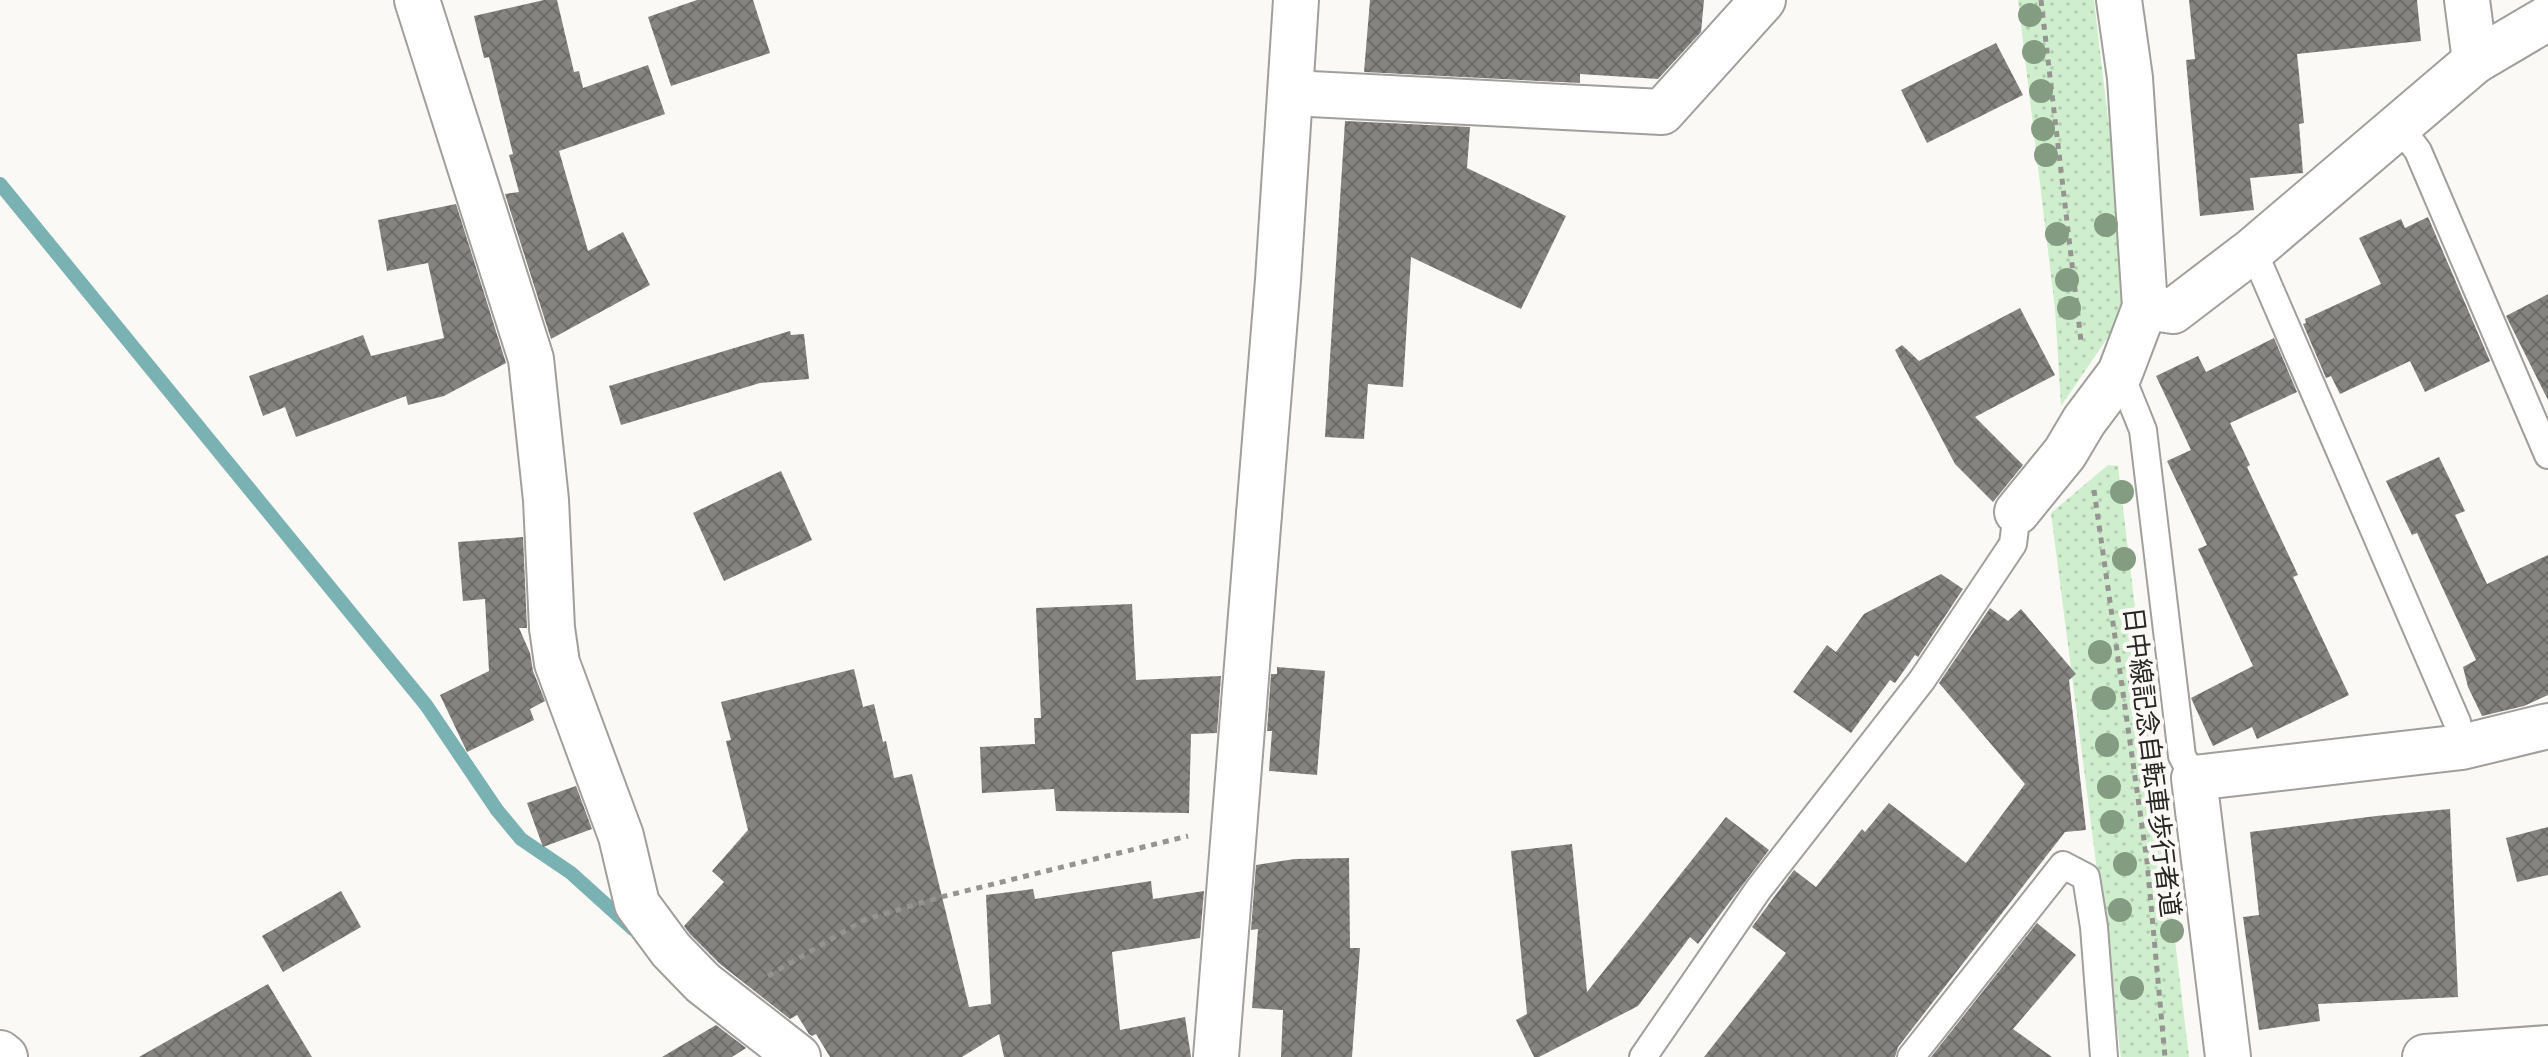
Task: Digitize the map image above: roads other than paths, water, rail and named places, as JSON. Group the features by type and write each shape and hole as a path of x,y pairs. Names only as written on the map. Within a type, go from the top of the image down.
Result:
{"street":[{"path":"417,0 531,359 546,500 552,628 557,663 621,836 637,904 671,950 703,983 798,1057"},
{"path":"1216,1057 1236,826 1296,0"},
{"path":"1291,93 1662,112 1763,0"},
{"path":"2017,512 2065,453 2084,421 2120,373 2145,307 2130,78 2119,0"},
{"path":"2467,0 2475,61"},
{"path":"2145,307 2173,311 2253,250 2475,61 2548,18"},
{"path":"2228,1057 2194,778 2462,747 2548,726"},
{"path":"2425,1057 2548,1048"},
{"path":"0,1053 5,1057"}],"lane":[{"path":"2399,126 2418,151 2548,455"},
{"path":"2253,250 2457,722 2462,747"},
{"path":"2120,373 2143,430 2182,756 2194,778"},
{"path":"1643,1057 1758,890 1922,680 2013,544 2017,512"},
{"path":"1911,1057 2063,865 2086,877 2094,927 2104,1057"}],"waterway":[{"path":"0,184 426,705 497,810 521,839 571,873 633,929"}]}
